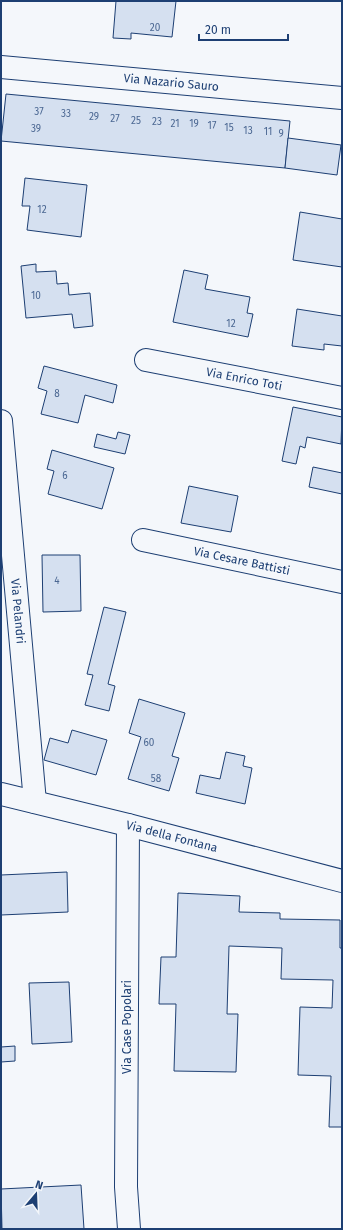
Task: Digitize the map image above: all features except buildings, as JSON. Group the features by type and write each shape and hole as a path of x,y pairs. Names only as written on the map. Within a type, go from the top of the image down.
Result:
{"street":[{"name":"Via Nazario Sauro","path":"1,67 342,98"},
{"name":"Via Enrico Toti","path":"146,360 342,398"},
{"name":"Via Pelandri","path":"1,421 5,510 35,802"},
{"name":"Via Cesare Battisti","path":"143,540 342,582"},
{"name":"Via della Fontana","path":"1,794 128,825 342,881"},
{"name":"Via Case Popolari","path":"128,825 126,1187 129,1229"}]}
